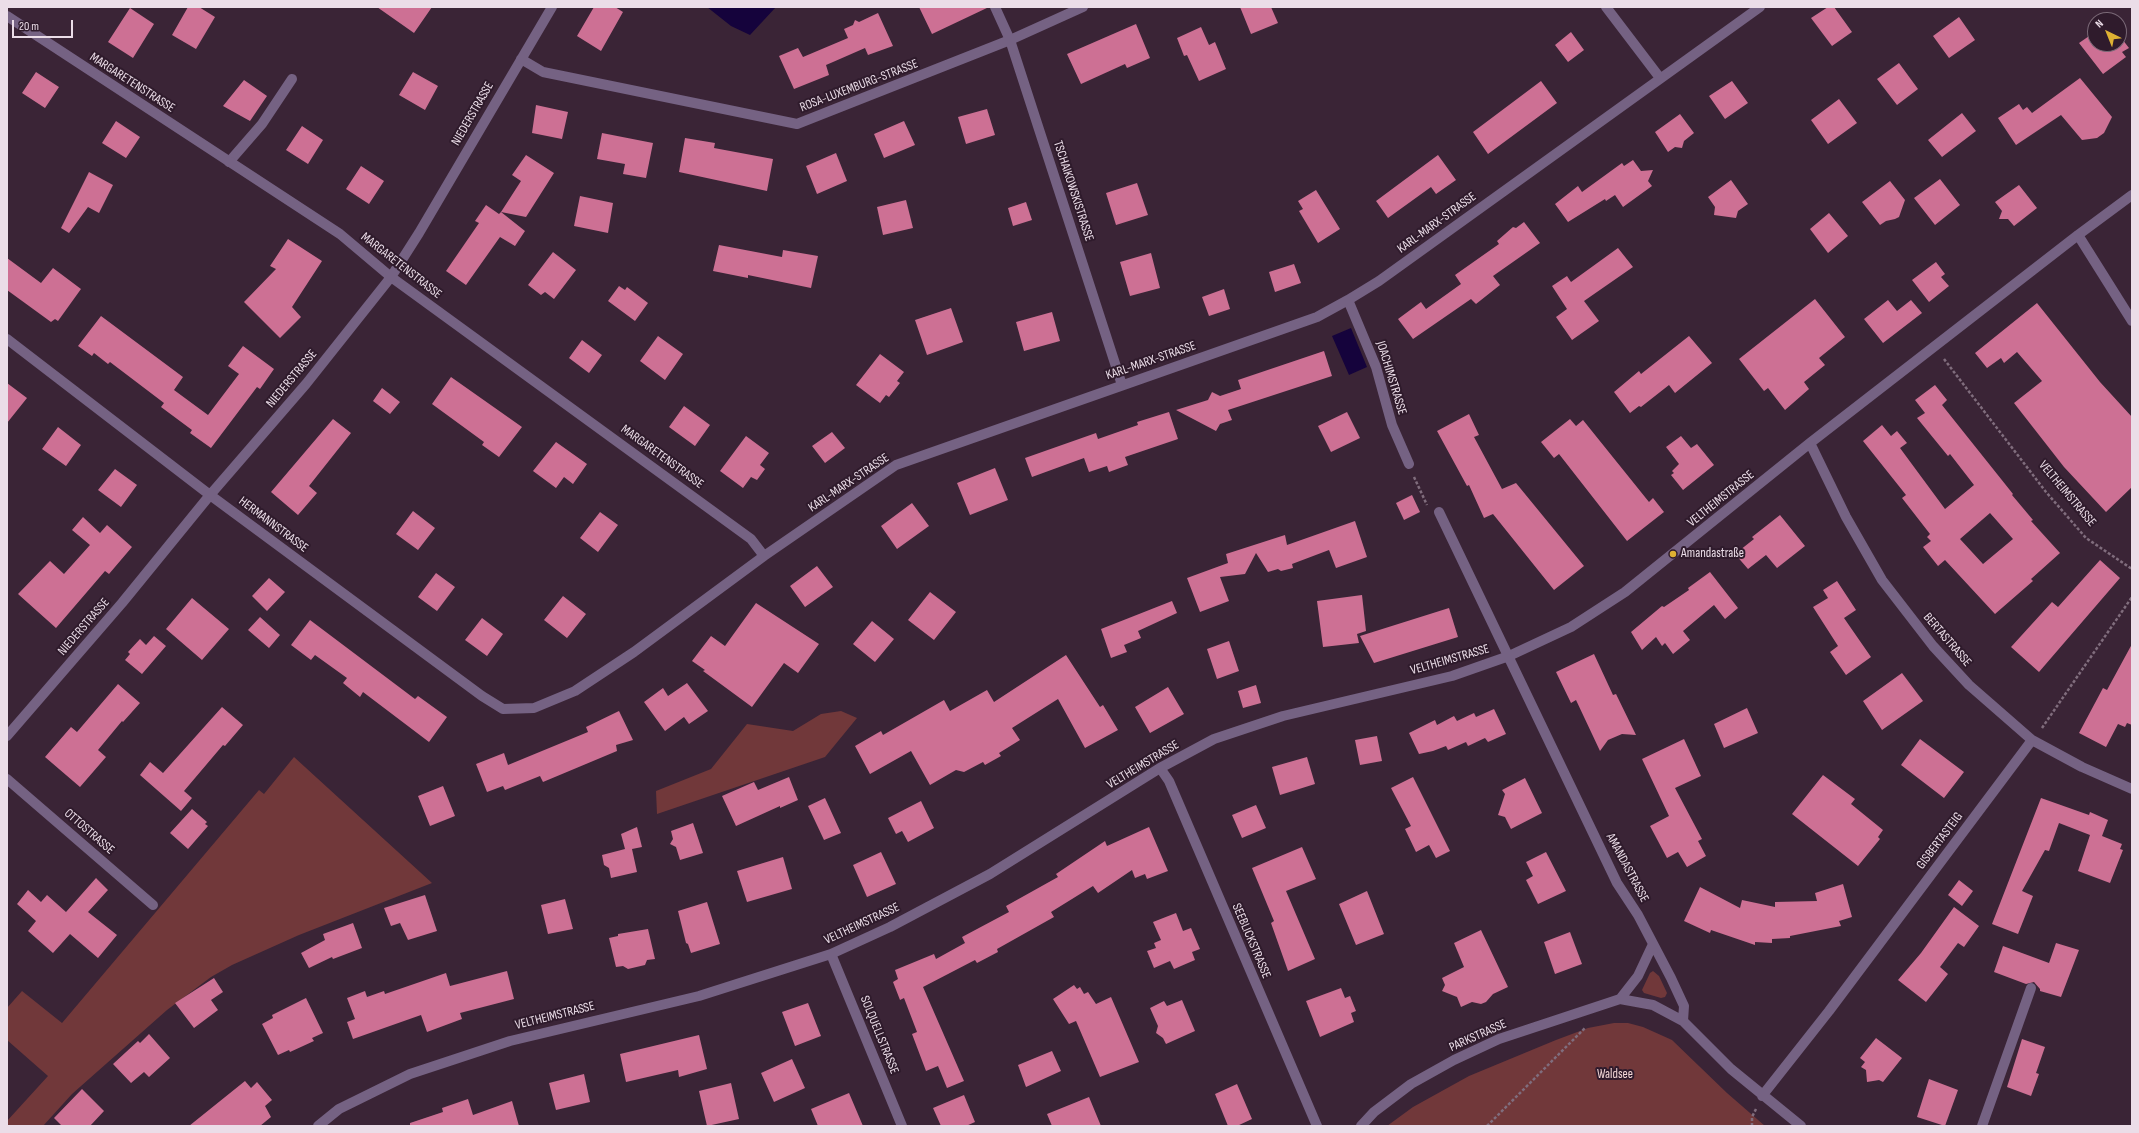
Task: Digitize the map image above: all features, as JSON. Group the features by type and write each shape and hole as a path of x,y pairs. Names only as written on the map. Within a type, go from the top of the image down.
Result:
{"street":[{"name":"NIEDERSTRASSE","path":"7,736 122,603 210,495 306,384 391,277 419,233 552,7"},
{"name":"TSCHAIKOWSKISTRASSE","path":"995,7 1010,40 1122,385"},
{"name":"ROSA-LUXEMBURG-STRASSE","path":"521,59 543,72 797,124 1010,40 1083,7"},
{"path":"1606,7 1660,78"},
{"name":"KARL-MARX-STRASSE","path":"534,708 575,691 634,652 764,556 896,465 1318,317 1348,300 1379,281 1760,7"},
{"name":"MARGARETENSTRASSE","path":"7,16 340,234 391,277 751,539 764,556"},
{"path":"229,162 262,124 292,79"},
{"name":"VELTHEIMSTRASSE","path":"318,1126 339,1109 417,1071 510,1040 699,996 831,954 890,927 990,874 1160,768 1214,739 1283,716 1452,676 1509,656 1571,628 1625,592 1810,443 2078,235 2132,195"},
{"path":"2078,235 2132,322"},
{"name":"JOACHIMSTRASSE","path":"1348,300 1376,367 1392,425 1409,464"},
{"name":"HERMANNSTRASSE","path":"7,339 210,495 482,696 503,709 534,708"},
{"name":"BERTASTRASSE","path":"1810,443 1846,517 1882,580 1933,646 1969,685 2032,740 2082,767 2132,789"},
{"name":"AMANDASTRASSE","path":"1439,512 1617,883 1653,944 1684,1006 1683,1020"},
{"name":"GISBERTASTEIG","path":"1762,1096 1834,1005 2032,740"},
{"name":"SEEBLICKSTRASSE","path":"1160,768 1170,781 1317,1126"},
{"name":"OTTOSTRASSE","path":"7,779 153,905"},
{"path":"1620,999 1638,976 1653,944"},
{"name":"SOLQUELLSTRASSE","path":"831,954 902,1126"},
{"path":"1982,1126 2031,988"},
{"name":"PARKSTRASSE","path":"1361,1126 1374,1112 1411,1084 1454,1060 1499,1039 1620,999 1653,1005 1683,1020 1731,1068 1762,1096 1801,1126"}],"path":[{"name":"VELTHEIMSTRASSE","path":"1935,347 2046,492 2086,538 2132,569"},
{"path":"1409,464 1428,507 1439,512"},
{"path":"2032,740 2050,718 2132,597"},
{"path":"1487,1126 1590,1022"}],"green space":[{"path":"841,711 857,718 825,757 657,814 656,791 711,769 747,724 793,731 821,714"},
{"path":"294,757 432,883 299,935 232,965 211,977 167,1010 72,1094 43,1126 7,1126 7,1121 48,1076 7,1040 7,1008 22,991 62,1023 259,790 264,794"},
{"path":"1653,971 1659,976 1667,993 1665,997 1661,998 1644,993 1642,990 1650,973"},
{"name":"Waldsee","path":"1614,1023 1628,1023 1643,1027 1672,1040 1727,1093 1765,1126 1387,1126 1413,1107 1469,1076 1588,1028"}],"shaded area":[{"path":"707,7 776,7 750,35 731,26"},
{"path":"1351,328 1367,367 1349,375 1332,336"}],"building":[{"path":"188,7 199,7 215,17 196,49 172,35"},
{"path":"377,7 432,7 414,33"},
{"path":"594,7 615,7 623,12 601,51 577,36"},
{"path":"919,7 989,7 932,34"},
{"path":"1240,7 1271,7 1278,23 1251,34"},
{"path":"1828,7 1834,7 1852,32 1832,46 1811,18"},
{"path":"130,8 154,24 133,58 108,42"},
{"path":"878,13 893,46 868,55 865,48 826,65 829,75 794,89 779,56 798,48 803,57 848,38 844,29 853,25 855,20 859,22"},
{"path":"1959,17 1975,40 1949,58 1933,36"},
{"path":"1136,24 1150,58 1127,68 1125,64 1081,84 1067,54"},
{"path":"1201,27 1209,45 1215,42 1226,69 1199,81 1187,55 1184,56 1177,38"},
{"path":"1571,32 1584,50 1568,62 1555,45"},
{"path":"2087,38 2087,52 2122,52 2126,57 2103,74 2079,43"},
{"path":"1899,63 1918,89 1897,105 1877,79"},
{"path":"36,72 59,87 45,108 22,93"},
{"path":"413,72 438,86 425,110 399,95"},
{"path":"2080,78 2112,117 2104,133 2097,138 2082,140 2061,115 2016,145 1998,118 2019,104 2023,110 2027,107 2032,113"},
{"path":"244,80 267,96 250,121 223,106"},
{"path":"1541,81 1557,103 1488,154 1473,132"},
{"path":"1732,81 1748,103 1725,119 1709,96"},
{"path":"1839,99 1857,123 1828,144 1811,120"},
{"path":"536,105 568,112 562,139 532,133"},
{"path":"987,109 995,135 966,144 958,117"},
{"path":"1962,113 1976,131 1942,157 1928,140"},
{"path":"1680,114 1694,133 1684,141 1682,148 1675,147 1668,152 1655,132"},
{"path":"116,121 140,137 126,158 102,143"},
{"path":"904,121 915,145 884,158 874,134"},
{"path":"302,126 323,140 308,164 286,150"},
{"path":"602,133 653,143 646,178 623,174 625,164 597,159"},
{"path":"685,138 715,143 714,148 773,159 767,191 679,172"},
{"path":"836,153 847,181 817,194 806,166"},
{"path":"526,155 554,173 526,217 501,212 521,181 512,175"},
{"path":"1438,155 1456,180 1436,194 1431,187 1388,218 1376,201"},
{"path":"1633,160 1641,171 1653,170 1648,181 1652,186 1623,207 1615,195 1606,201 1605,199 1568,222 1555,204 1578,186 1582,192 1622,163 1624,166"},
{"path":"361,166 384,181 369,204 346,189"},
{"path":"89,172 113,185 99,213 88,207 69,233 61,228"},
{"path":"1940,179 1960,205 1935,225 1914,198"},
{"path":"1731,180 1748,204 1738,211 1736,218 1714,215 1715,207 1708,197"},
{"path":"1890,181 1905,200 1899,217 1886,221 1880,225 1862,202"},
{"path":"1137,183 1148,215 1116,225 1106,193"},
{"path":"2019,185 2037,208 2014,226 2008,219 1999,219 2002,211 1995,202"},
{"path":"1316,190 1340,229 1318,243 1299,211 1303,209 1298,201"},
{"path":"580,196 613,203 608,233 574,226"},
{"path":"906,200 913,228 883,235 877,207"},
{"path":"1026,202 1032,220 1013,226 1008,208"},
{"path":"486,205 499,214 501,212 525,231 515,246 500,237 466,285 446,271 479,223 475,221"},
{"path":"1829,213 1848,236 1828,253 1810,229"},
{"path":"1524,222 1540,243 1493,276 1500,285 1476,304 1471,299 1413,339 1398,319 1421,302 1426,309 1461,284 1455,275 1499,244 1497,241 1513,227 1516,228"},
{"path":"288,239 322,261 292,307 301,317 280,338 244,302 276,269 270,266"},
{"path":"719,245 782,257 783,250 818,256 811,288 748,275 748,278 713,271"},
{"path":"1618,248 1633,267 1584,301 1599,321 1572,340 1556,317 1567,309 1552,286 1567,276 1571,282"},
{"path":"553,252 576,270 554,299 545,292 541,295 528,285"},
{"path":"1151,253 1160,288 1130,296 1120,262"},
{"path":"7,258 41,283 53,268 81,289 58,321 55,319 51,322 7,290"},
{"path":"1936,262 1945,274 1941,277 1949,286 1929,302 1912,280"},
{"path":"1294,264 1301,283 1275,292 1269,272"},
{"path":"619,286 625,290 627,287 648,303 635,321 608,301"},
{"path":"1224,289 1230,309 1209,316 1202,297"},
{"path":"1815,299 1845,337 1819,358 1825,365 1804,382 1809,389 1785,410 1768,388 1764,391 1739,359"},
{"path":"1888,300 1897,311 1911,300 1922,313 1883,343 1864,319"},
{"path":"2037,303 2100,382 2132,417 2132,487 2106,512 2064,467 2014,403 2042,381 2017,352 2004,363 2001,358 1987,368 1975,353"},
{"path":"951,308 963,342 927,355 915,320"},
{"path":"1052,312 1060,341 1024,351 1016,322"},
{"path":"101,316 183,377 174,390 208,415 239,374 228,366 243,346 274,369 260,389 257,387 211,448 190,433 192,430 161,407 164,403 110,362 108,364 94,353 92,356 78,346"},
{"path":"658,336 683,354 665,380 640,361"},
{"path":"1689,336 1712,363 1675,393 1669,385 1641,407 1639,406 1630,413 1614,392 1639,371 1641,374"},
{"path":"582,340 602,355 589,373 569,358"},
{"path":"1324,351 1332,376 1228,410 1232,420 1220,424 1216,431 1176,410 1208,400 1212,392 1220,396 1241,389 1238,380"},
{"path":"880,354 904,372 897,381 900,383 889,397 886,395 880,403 856,385"},
{"path":"451,377 522,427 499,457 482,445 484,442 432,404"},
{"path":"7,383 27,398 7,423"},
{"path":"1935,385 1947,400 1942,405 2033,520 2031,521 2060,553 2031,579 2033,581 1995,614 1945,560 1938,566 1923,547 1931,541 1927,537 1930,534 1902,498 1906,495 1863,441 1882,425 1891,436 1897,431 1907,443 1900,448 1945,509 1974,485 1950,454 1948,456 1917,418 1925,413 1915,400","holes":["1990,513 2013,539 1983,564 1960,539"]},
{"path":"382,388 400,402 390,414 373,401"},
{"path":"684,406 710,425 695,446 669,427"},
{"path":"1169,412 1178,439 1125,457 1128,465 1109,472 1107,466 1089,472 1084,458 1032,477 1025,458 1096,433 1098,439 1138,425 1137,422"},
{"path":"1347,412 1360,438 1331,452 1318,426"},
{"path":"1469,414 1479,435 1474,437 1502,489 1516,483 1584,566 1554,590 1493,514 1484,518 1469,485 1467,486 1437,431"},
{"path":"333,419 351,433 309,486 317,493 298,515 271,492"},
{"path":"1570,419 1576,426 1583,420 1649,502 1653,498 1664,512 1627,541 1559,454 1554,458 1541,442"},
{"path":"58,427 81,445 66,466 42,449"},
{"path":"832,432 845,448 825,463 812,446"},
{"path":"746,436 769,453 760,465 765,469 757,480 751,477 743,488 720,471"},
{"path":"1681,436 1691,448 1697,444 1714,465 1683,490 1671,475 1674,473 1672,471 1679,464 1666,447"},
{"path":"556,442 587,464 573,484 564,477 556,488 533,471"},
{"path":"995,468 1008,500 970,515 957,483"},
{"path":"115,469 137,485 121,507 98,490"},
{"path":"1412,495 1420,512 1404,520 1396,503"},
{"path":"912,503 929,526 897,549 881,526"},
{"path":"413,511 435,528 418,550 396,534"},
{"path":"600,512 618,525 598,552 580,538"},
{"path":"1780,515 1805,546 1777,568 1766,555 1748,569 1735,554 1754,539 1752,537"},
{"path":"83,517 100,533 107,525 132,547 109,574 105,571 56,628 18,594 50,561 64,574 90,545 72,530"},
{"path":"1355,521 1367,557 1336,568 1329,550 1292,564 1293,568 1281,571 1278,569 1268,572 1256,553 1245,574 1220,577 1229,601 1200,612 1187,578 1228,563 1226,554 1285,535 1287,545"},
{"path":"2100,560 2120,578 2039,672 2011,647 2052,602 2058,607"},
{"path":"817,566 833,587 805,607 790,586"},
{"path":"1710,572 1738,608 1725,619 1714,605 1683,631 1690,640 1673,654 1665,643 1662,646 1656,637 1642,650 1631,632 1662,606 1664,607 1689,590 1688,588"},
{"path":"436,573 455,587 437,611 418,597"},
{"path":"269,578 285,592 267,611 252,596"},
{"path":"1837,581 1856,610 1844,618 1871,657 1846,675 1830,652 1838,646 1813,607 1828,598 1823,590"},
{"path":"930,592 956,612 934,640 908,620"},
{"path":"1362,595 1366,631 1357,634 1359,643 1323,647 1317,601"},
{"path":"563,596 586,614 567,638 544,620"},
{"path":"192,598 229,629 202,660 166,629"},
{"path":"1172,601 1177,613 1138,631 1141,638 1124,645 1127,652 1111,658 1101,629"},
{"path":"756,603 819,644 798,673 784,663 752,707 703,671 705,670 692,661 711,636 725,646"},
{"path":"1449,608 1458,637 1374,663 1360,636"},
{"path":"260,617 280,635 269,648 248,630"},
{"path":"482,618 503,634 487,656 465,640"},
{"path":"310,620 415,699 418,696 447,717 429,742 363,692 360,697 343,683 347,678 315,655 311,660 291,645"},
{"path":"872,621 894,639 875,662 853,644"},
{"path":"154,636 166,646 142,674 125,660 130,654 128,652 140,639 146,645"},
{"path":"1229,641 1239,671 1217,679 1207,649"},
{"path":"2132,644 2132,725 2127,723 2125,727 2118,724 2106,747 2079,733 2103,688 2107,690"},
{"path":"1594,654 1613,695 1616,694 1636,735 1622,734 1608,740 1600,751 1576,700 1571,703 1556,672"},
{"path":"1066,655 1100,707 1103,705 1118,730 1085,748 1058,699 1012,728 1020,740 999,753 1001,756 985,765 983,762 964,772 956,770 930,785 911,751 870,774 855,746 881,731 883,735 944,700 950,711 987,690 994,702"},
{"path":"1902,673 1923,701 1882,730 1863,701"},
{"path":"687,683 708,711 689,724 684,717 665,731 644,702 663,688 668,696"},
{"path":"118,684 140,703 123,722 122,721 98,750 106,757 80,787 45,757 71,727 77,732"},
{"path":"1256,685 1261,703 1243,708 1238,691"},
{"path":"1168,687 1184,714 1150,733 1135,707"},
{"path":"222,707 243,725 225,746 223,745 184,791 192,798 181,811 140,775 150,762 163,773"},
{"path":"1747,708 1758,733 1724,748 1714,724"},
{"path":"1494,709 1506,734 1488,742 1485,738 1468,746 1466,742 1448,750 1446,746 1419,754 1409,733 1435,720 1437,725 1454,716 1457,721 1474,713 1476,717"},
{"path":"619,711 633,740 616,745 617,751 543,782 540,776 505,790 503,786 487,792 476,764 504,753 508,765 588,732 586,727"},
{"path":"1377,736 1382,761 1360,765 1355,740"},
{"path":"1684,739 1701,776 1675,788 1702,839 1698,841 1706,856 1687,867 1678,852 1667,858 1650,826 1669,816 1642,759"},
{"path":"1920,739 1964,772 1944,798 1901,765"},
{"path":"1307,757 1315,784 1280,795 1272,767"},
{"path":"1823,775 1855,799 1851,804 1883,830 1878,837 1880,839 1858,866 1792,814"},
{"path":"789,777 798,800 780,808 780,806 736,826 722,796 754,782 758,790"},
{"path":"1413,777 1450,851 1436,858 1429,845 1416,852 1405,829 1411,826 1391,788"},
{"path":"1525,778 1542,813 1511,829 1505,817 1498,815 1505,794 1502,790"},
{"path":"443,786 455,816 430,826 418,796"},
{"path":"825,798 841,833 824,840 808,806"},
{"path":"2041,798 2089,815 2090,812 2108,820 2102,836 2122,844 2120,849 2123,850 2110,883 2078,871 2090,835 2059,823 2049,851 2045,850 2022,891 2033,896 2018,934 1992,924"},
{"path":"921,801 934,828 908,842 902,831 896,834 888,818"},
{"path":"1256,805 1266,828 1242,838 1232,815"},
{"path":"192,809 207,822 205,824 208,826 188,849 170,833"},
{"path":"693,823 703,853 680,860 676,847 670,844 673,839 671,831"},
{"path":"637,827 642,847 632,849 637,872 611,878 609,868 604,865 602,855 625,849 621,834"},
{"path":"1149,827 1168,871 1147,879 1145,874 1135,878 1132,870 1098,893 1093,886 1051,912 1054,917 997,949 998,952 977,963 975,960 923,987 964,1081 947,1088 938,1066 926,1071 912,1034 917,1032 904,998 900,1000 893,982 898,979 895,970 934,954 936,959 965,943 962,937 1009,912 1006,906 1058,877 1056,874 1105,841 1107,846"},
{"path":"1302,847 1316,879 1286,891 1315,959 1288,971 1271,923 1274,921 1252,868"},
{"path":"881,852 896,884 867,897 853,865"},
{"path":"1546,852 1566,891 1538,904 1526,880 1533,876 1526,862"},
{"path":"783,857 792,889 747,902 737,871"},
{"path":"96,878 108,890 88,912 117,935 98,958 70,934 53,953 28,931 36,921 17,904 28,890 41,902 47,895 66,912"},
{"path":"1959,880 1973,891 1962,906 1948,895"},
{"path":"1843,884 1852,917 1839,921 1841,926 1790,936 1790,938 1772,939 1772,943 1755,942 1755,945 1711,930 1710,933 1684,921 1700,887 1740,908 1742,900 1775,907 1775,902 1817,901 1815,893"},
{"path":"1367,891 1384,934 1356,945 1339,904"},
{"path":"425,895 437,931 408,940 400,923 391,926 384,908"},
{"path":"565,899 573,929 548,934 541,905"},
{"path":"707,902 720,944 691,953 688,944 686,943 678,911"},
{"path":"1954,907 1979,926 1964,947 1958,943 1940,967 1948,974 1926,1002 1898,980 1921,953"},
{"path":"1176,913 1183,931 1191,928 1200,949 1192,952 1195,960 1174,969 1170,961 1154,968 1147,951 1156,948 1154,943 1161,940 1153,922"},
{"path":"353,923 362,948 333,959 332,957 309,968 301,953 325,940 323,934"},
{"path":"648,929 655,959 647,960 645,965 628,969 623,966 616,967 609,938 618,936 618,934"},
{"path":"1481,930 1508,987 1493,994 1486,1002 1481,1004 1472,1002 1461,1007 1457,997 1442,991 1445,985 1442,978 1464,967 1454,943"},
{"path":"1570,932 1582,964 1555,974 1544,942"},
{"path":"2056,943 2079,950 2061,997 2040,991 2034,982 2026,984 1994,972 2003,946 2049,963"},
{"path":"507,971 514,999 460,1013 462,1019 427,1032 421,1015 353,1039 347,1022 355,1019 347,998 365,991 367,997 384,991 385,994 446,973 450,986"},
{"path":"214,978 223,992 211,1000 218,1010 194,1028 175,1003"},
{"path":"1074,985 1077,989 1080,987 1084,994 1088,992 1096,1004 1111,997 1139,1062 1100,1077 1076,1021 1069,1024 1053,999"},
{"path":"1341,988 1345,998 1350,996 1356,1011 1351,1013 1354,1022 1320,1037 1306,1001"},
{"path":"306,998 323,1033 312,1038 314,1041 290,1052 289,1050 278,1055 262,1024 273,1018 272,1015"},
{"path":"1182,1000 1195,1031 1166,1044 1163,1038 1156,1033 1158,1026 1150,1008 1164,1001 1167,1006"},
{"path":"808,1003 821,1036 795,1046 782,1012"},
{"path":"149,1034 170,1058 149,1077 144,1072 131,1083 113,1064 138,1041 140,1043"},
{"path":"699,1035 707,1069 679,1077 678,1070 626,1082 620,1054"},
{"path":"1876,1038 1902,1058 1883,1082 1879,1080 1867,1082 1866,1070 1861,1067 1865,1062 1860,1058"},
{"path":"2022,1039 2045,1047 2036,1073 2039,1074 2031,1096 2007,1087"},
{"path":"1052,1051 1061,1071 1026,1087 1018,1065"},
{"path":"792,1059 805,1088 774,1102 761,1073"},
{"path":"584,1074 590,1102 556,1110 549,1083"},
{"path":"1929,1079 1958,1090 1945,1126 1917,1117"},
{"path":"245,1081 251,1088 257,1082 272,1100 265,1106 271,1117 260,1126 189,1126"},
{"path":"731,1083 739,1119 707,1126 699,1091"},
{"path":"1237,1084 1252,1119 1237,1126 1228,1126 1215,1094"},
{"path":"82,1089 104,1111 90,1126 62,1126 54,1118"},
{"path":"849,1093 863,1126 818,1126 811,1109"},
{"path":"964,1095 975,1122 966,1126 941,1126 933,1108"},
{"path":"1089,1097 1101,1126 1052,1126 1047,1114"},
{"path":"468,1099 473,1115 512,1101 519,1126 410,1126 410,1123 443,1112 442,1108"}],"place":[{"name":"Amandastraße","path":"1673,554"}]}
